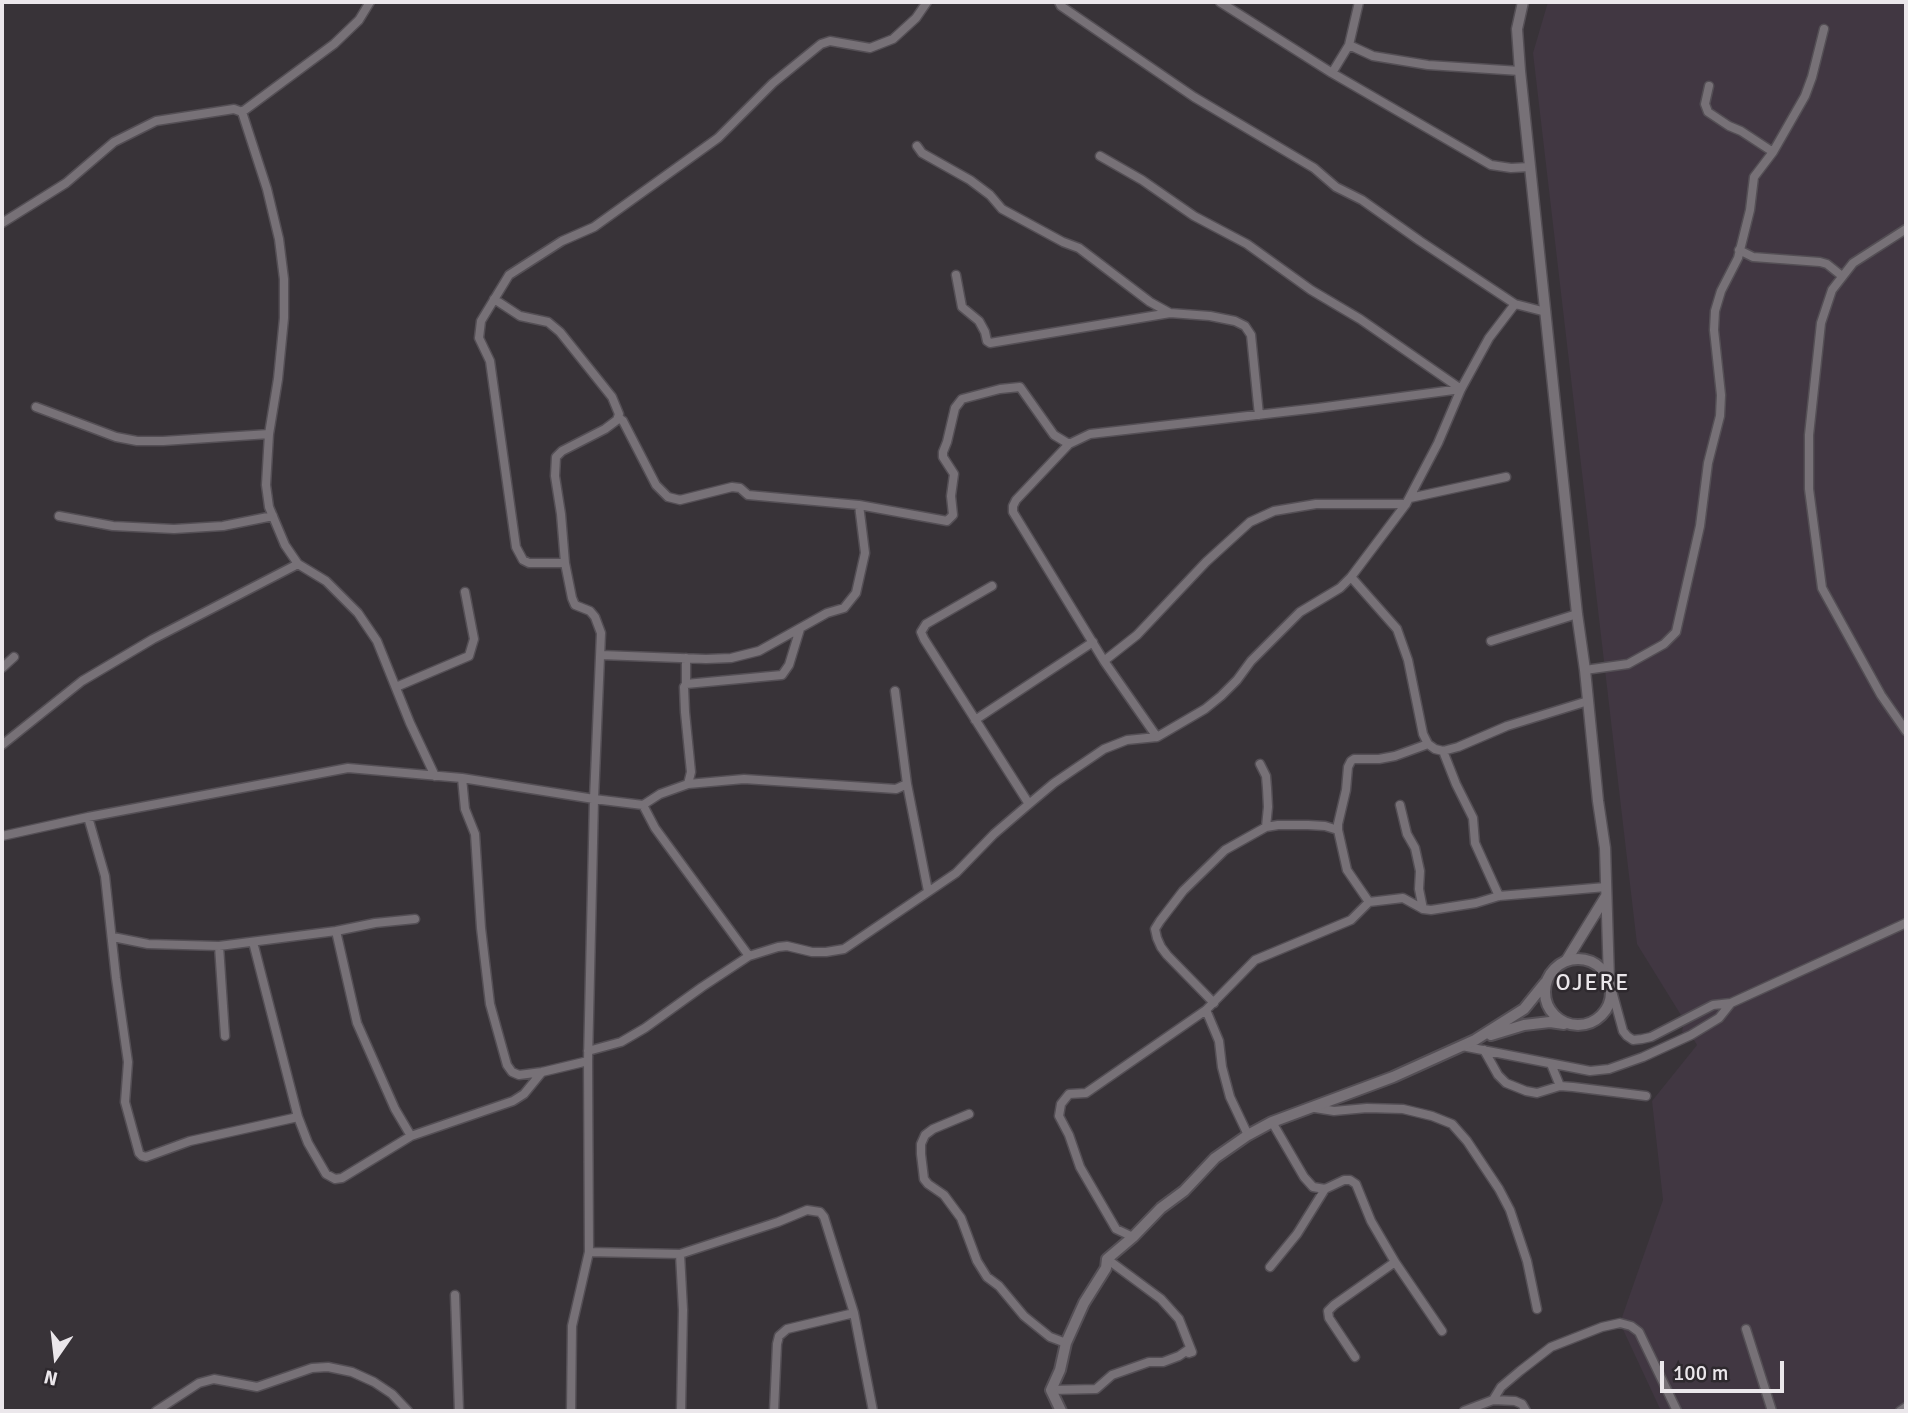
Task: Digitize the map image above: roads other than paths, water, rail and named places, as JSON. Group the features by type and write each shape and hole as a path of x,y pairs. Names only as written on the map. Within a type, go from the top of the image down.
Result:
{"main road":[{"path":"1061,1411 1051,1390 1060,1370 1066,1343 1084,1303 1106,1268 1107,1259 1161,1208 1184,1191 1215,1158 1272,1122 1393,1077 1475,1040 1524,1009 1557,966 1566,961 1587,960 1597,964 1604,971 1611,986 1606,1011 1590,1024 1579,1026 1550,1022 1524,1025 1475,1040"},
{"path":"1545,983 1546,1004 1551,1013 1569,1024"}],"street":[{"path":"242,112 334,44 359,20 370,2"},
{"path":"565,563 529,563 523,560 516,547 490,361 479,338 481,321 509,275 562,241 594,227 718,138 773,83 821,44 830,41 870,48 893,39 916,18 927,2"},
{"path":"1059,2 1061,6 1194,97 1314,168 1336,187 1362,200 1420,242 1515,304 1546,312"},
{"path":"1220,2 1332,73 1491,164 1500,167 1530,167"},
{"path":"1332,73 1349,45 1359,2"},
{"path":"1523,2 1517,29 1520,71 1577,614 1605,848 1611,986 1623,1031 1633,1040 1651,1037 1713,1005 1731,1003 1906,923"},
{"path":"1585,670 1628,663 1664,644 1676,632 1700,526 1708,463 1720,416 1715,312 1739,250 1754,177 1773,152 1805,96 1824,29"},
{"path":"1349,45 1373,56 1428,65 1520,71"},
{"path":"1709,86 1705,104 1708,112 1773,152"},
{"path":"2,223 66,183 114,142 156,121 234,109 242,112"},
{"path":"242,112 267,189 279,239 284,279 284,318 269,434 266,485 269,507 285,545 298,564 326,581 358,614 377,641 435,776"},
{"path":"917,146 922,153 971,180 1002,209 1079,248 1150,302 1170,313"},
{"path":"1100,156 1142,180 1194,216 1247,244 1311,290 1360,319 1461,389"},
{"path":"1906,229 1853,263 1832,290 1821,324 1809,435 1809,489 1822,587 1881,695 1906,731"},
{"path":"1739,250 1753,257 1820,262 1842,276"},
{"path":"956,275 962,307 979,321 990,343 1170,313 1235,321 1245,326 1251,335 1259,415"},
{"path":"494,299 520,316 548,321 560,332 612,397 619,418 656,485 668,497 680,500 732,487 740,488 748,495 859,505 947,521 953,515 951,496 954,474 943,457 943,452 955,408 962,399 1000,389 1020,387 1054,435 1069,444"},
{"path":"588,1051 621,1042 645,1028 749,956 787,946 826,953 844,949 956,873 994,834 1054,783 1104,749 1128,740 1157,737 1205,709 1237,680 1251,661 1300,612 1339,588 1350,577 1408,501 1438,443 1461,389 1489,338 1515,304"},
{"path":"1157,737 1104,661 1013,512 1016,500 1069,444 1090,434 1461,389"},
{"path":"36,407 116,437 137,441 269,434"},
{"path":"571,1411 572,1326 589,1252 588,1051 601,633 595,617 590,611 575,605 572,598 565,563 555,476 556,457 562,451 605,429 619,418"},
{"path":"1104,661 1137,635 1206,562 1250,522 1274,511 1316,504 1408,501 1506,477"},
{"path":"601,655 686,658 731,657 759,652 827,613 844,608 856,593 865,553 859,505"},
{"path":"59,516 105,525 174,529 223,526 273,516"},
{"path":"2,745 82,681 153,639 298,564"},
{"path":"1350,577 1398,629 1408,660 1423,734 1428,744 1436,749 1443,751 1458,747 1507,726 1588,701"},
{"path":"992,586 926,624 921,632 1029,804"},
{"path":"396,687 469,656 474,639 465,592"},
{"path":"1491,641 1577,614"},
{"path":"686,684 782,675 789,665 800,629"},
{"path":"975,720 1093,642"},
{"path":"2,668 14,657"},
{"path":"686,658 685,712 691,772 688,784"},
{"path":"895,691 907,784 928,891"},
{"path":"1369,902 1348,870 1338,830 1348,767 1351,761 1361,758 1395,757 1428,744"},
{"path":"1443,751 1473,818 1475,843 1499,896"},
{"path":"1260,764 1266,776 1266,827"},
{"path":"2,836 348,768 462,778 643,805 660,794 688,784 744,779 896,789 907,784"},
{"path":"462,778 465,809 475,834 481,928 490,1004 508,1065 512,1072 519,1075 588,1061"},
{"path":"643,805 655,828 749,956"},
{"path":"1401,805 1407,834 1415,848 1420,871 1419,889 1423,909"},
{"path":"88,817 105,876 128,1062 125,1102 139,1153 146,1157 191,1141 298,1116"},
{"path":"1214,1003 1167,955 1157,938 1156,929 1183,891 1225,850 1266,827 1308,825 1338,830"},
{"path":"1133,1237 1116,1229 1080,1167 1059,1116 1061,1104 1069,1094 1086,1093 1206,1010 1255,960 1351,920 1369,902 1403,898 1423,909 1450,908 1499,896 1606,891"},
{"path":"1566,961 1606,891"},
{"path":"113,937 148,944 219,946 415,919"},
{"path":"336,931 357,1023 395,1109 411,1136"},
{"path":"253,942 298,1116 308,1143 326,1174 335,1180 411,1136 513,1101 524,1094 542,1072"},
{"path":"219,946 226,1036"},
{"path":"1462,1046 1551,1064 1590,1070 1609,1069 1691,1035 1719,1018 1731,1003"},
{"path":"1206,1010 1219,1041 1228,1089 1248,1135"},
{"path":"1484,1050 1499,1075 1506,1083 1516,1088 1537,1093 1560,1086 1646,1096"},
{"path":"1551,1064 1560,1086"},
{"path":"1312,1107 1334,1111 1367,1108 1403,1110 1432,1116 1452,1124 1499,1189 1510,1210 1527,1261 1537,1309"},
{"path":"969,1114 925,1135 921,1154 925,1179 944,1195 961,1218 987,1277 999,1286 1024,1316 1050,1337 1066,1343"},
{"path":"1272,1122 1304,1177 1313,1187 1325,1189"},
{"path":"1270,1267 1297,1234 1325,1189 1350,1180 1356,1184 1371,1221 1395,1262 1442,1331"},
{"path":"589,1252 680,1254 807,1210 820,1212 824,1217 855,1313 873,1411"},
{"path":"680,1254 681,1411"},
{"path":"1051,1390 1096,1389 1112,1375 1149,1362 1163,1362 1189,1349 1189,1353 1192,1352 1179,1319 1161,1299 1107,1259"},
{"path":"1355,1357 1329,1318 1328,1311 1395,1262"},
{"path":"455,1295 459,1411"},
{"path":"774,1411 779,1336 787,1329 855,1313"},
{"path":"1493,1400 1502,1387 1551,1347 1602,1327 1620,1323 1639,1332 1677,1411"},
{"path":"1746,1329 1772,1411"},
{"path":"156,1411 199,1384 214,1379 257,1387 312,1368 328,1367 352,1372 374,1382 392,1394 408,1411"},
{"path":"1464,1411 1493,1400 1516,1401 1522,1404 1526,1411"},
{"path":"1900,1411 1906,1407"}],"district":[{"name":"OJERE","path":"1593,984"}]}
